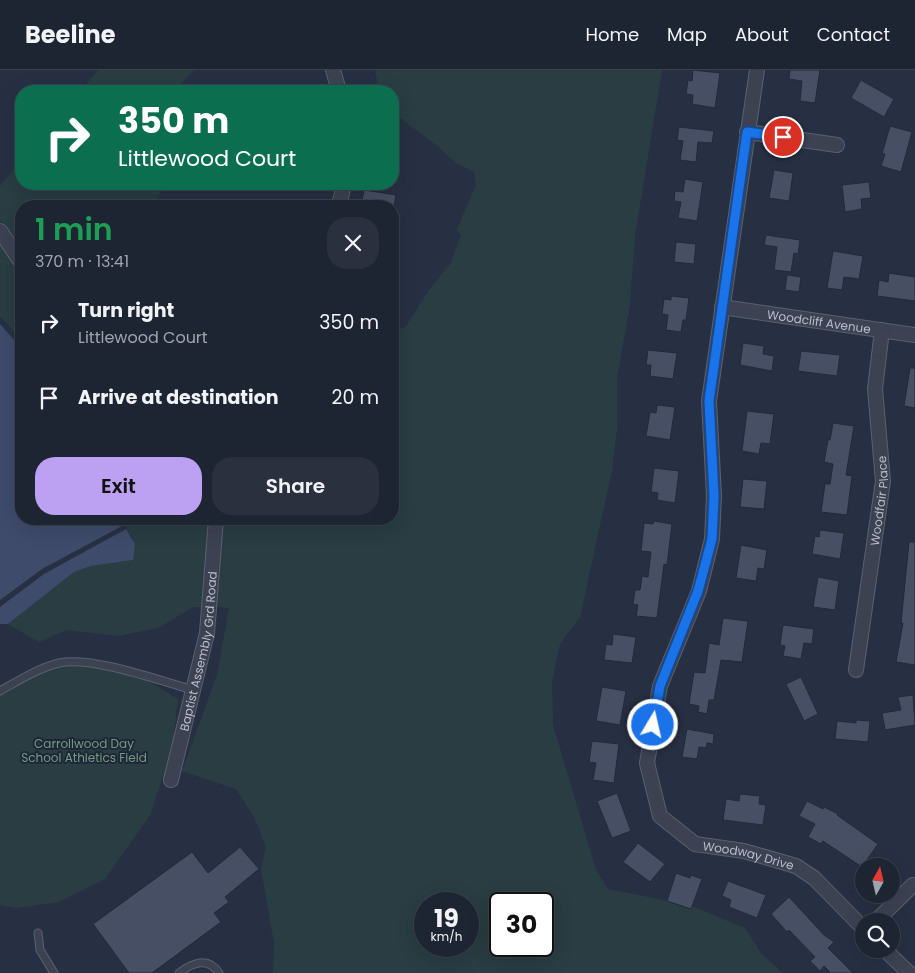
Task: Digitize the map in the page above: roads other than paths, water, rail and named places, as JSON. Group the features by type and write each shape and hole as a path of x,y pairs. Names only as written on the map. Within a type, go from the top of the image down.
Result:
{"street":[{"path":"333,70 337,85"},
{"name":"Woodway Drive","path":"757,70 709,401 714,496 712,539 698,591 660,686 647,763 660,816 696,844 744,851 796,866 814,878 855,920"},
{"path":"747,132 837,145"},
{"path":"0,231 15,253"},
{"name":"Woodcliff Avenue","path":"722,307 915,335"},
{"name":"Woodfair Place","path":"856,670 883,481 875,390 882,330"},
{"name":"Baptist Assembly Grd Road","path":"171,780 207,633 216,525"},
{"path":"884,913 913,885"},
{"path":"893,958 909,973"}],"lane":[{"path":"0,691 25,677 59,663 84,662 193,690"},
{"path":"38,933 40,950 54,973"},
{"path":"179,973 189,965 198,963 207,963 219,973"}],"water":[{"path":"0,324 15,341 15,525 122,526 42,569 0,600"},
{"path":"126,529 135,544 133,560 91,566 74,572 8,624 0,624 0,607 44,574"}],"park label":[{"name":"Carrollwood Day School Athletics Field","path":"84,750"}]}
